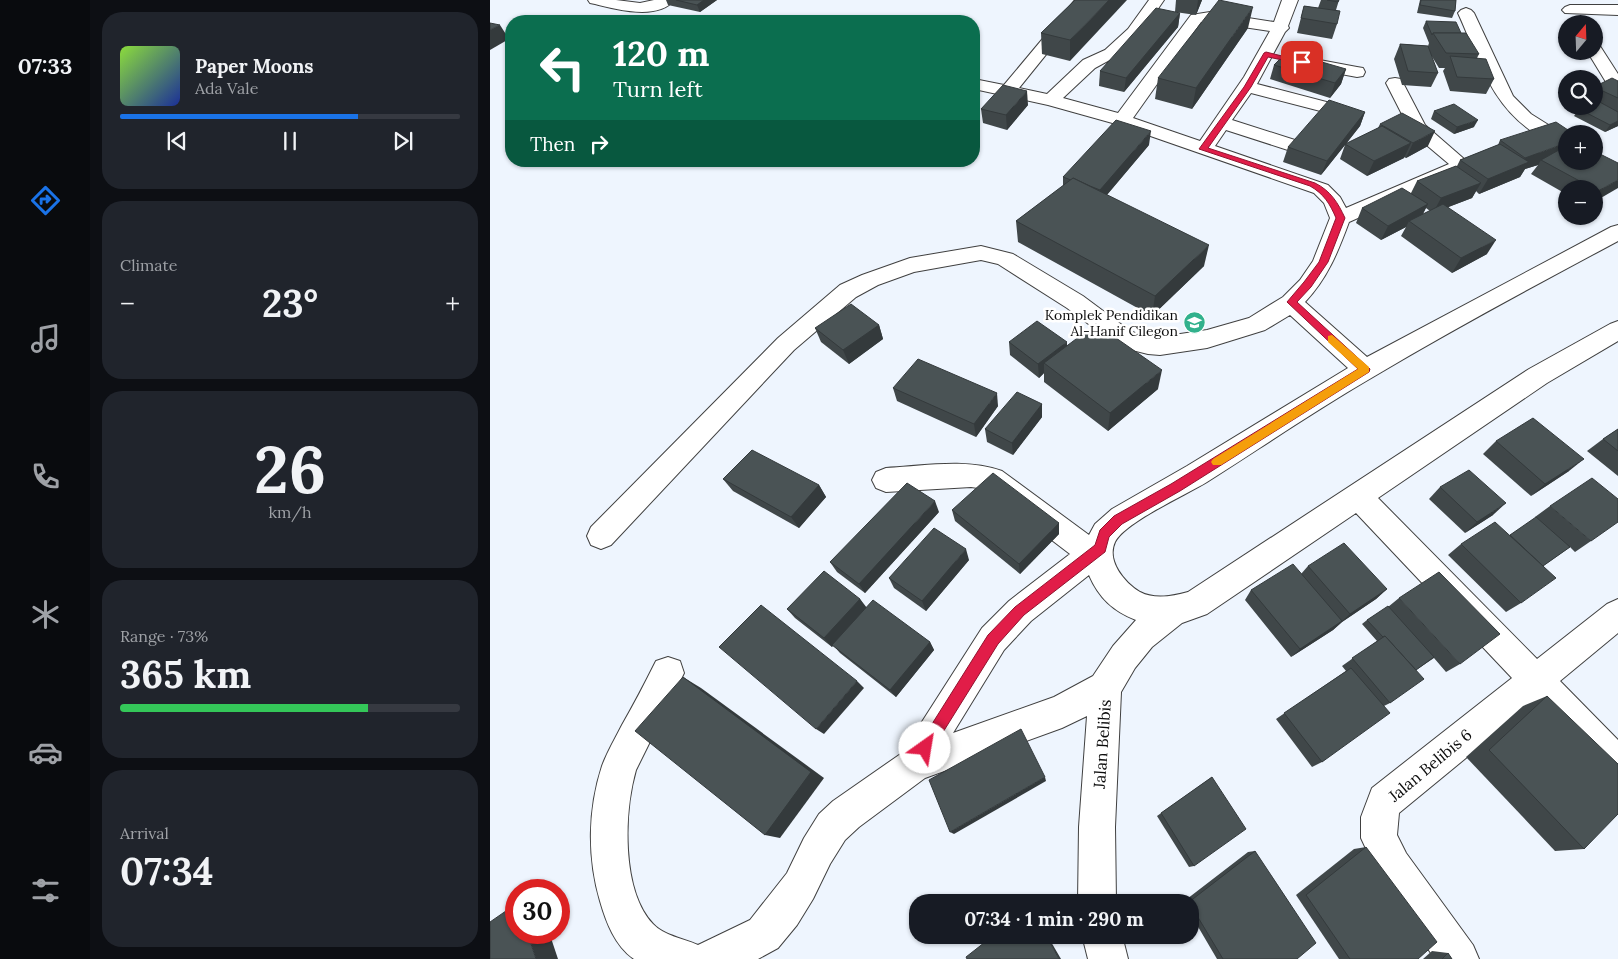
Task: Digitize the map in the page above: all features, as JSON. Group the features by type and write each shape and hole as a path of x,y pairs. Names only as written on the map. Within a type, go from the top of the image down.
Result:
{"street":[{"path":"595,0 641,9 654,7 666,0"},
{"path":"1008,91 1083,0"},
{"path":"1051,100 1089,64 1111,53 1134,32 1157,0"},
{"path":"1203,149 1248,87 1281,28 1290,0"},
{"path":"1566,5 1618,10"},
{"path":"1466,13 1512,107 1531,133 1558,141"},
{"path":"1122,120 1196,18 1210,17 1281,28"},
{"path":"1266,54 1357,72"},
{"path":"1601,60 1618,88"},
{"path":"601,536 786,344 829,306 848,291 870,280 910,266 981,253 1005,259 1075,302 1122,337 1136,344 1160,346 1207,339 1257,324 1291,302 1308,285 1323,262 1340,218 1470,161 1417,128 1394,83"},
{"path":"980,85 1051,100 1122,120 1321,189 1332,201 1340,218"},
{"path":"1248,87 1332,109"},
{"path":"1222,123 1291,145"},
{"path":"914,765 993,639 1020,611 1096,550 1104,534 1118,520 1176,488 1365,369 1618,232"},
{"path":"1291,302 1365,369"},
{"path":"886,480 971,475 985,476 1009,490 1096,550 1106,581 1125,600 1147,610 1171,612 1196,604 1538,376 1618,330"},
{"path":"1358,496 1618,765"},
{"name":"Jalan Belibis","path":"1097,894 1096,827 1105,688 1124,657 1141,636 1171,612"},
{"name":"Jalan Belibis 6","path":"1459,959 1392,866 1379,838 1379,817 1385,800 1618,614"},
{"path":"668,673 620,765 615,780 611,806 612,869 627,922 639,938 653,949 684,959"},
{"path":"711,959 736,949 764,934 783,912 800,886 817,851 832,827 846,814 914,765 1062,711 1105,688"},
{"path":"1104,944 1108,959"}],"building":[{"path":"676,0 704,0 697,5"},
{"path":"1075,0 1109,0 1070,40 1041,33"},
{"path":"1219,0 1253,7 1196,88 1158,78"},
{"path":"1421,0 1456,0 1455,11 1420,5"},
{"path":"1304,6 1340,11 1337,24 1301,18"},
{"path":"1156,8 1180,13 1126,78 1100,71"},
{"path":"1426,21 1456,22 1461,33 1433,33 1432,35"},
{"path":"490,23 500,25 490,30"},
{"path":"1433,33 1466,33 1479,54 1446,53"},
{"path":"1400,44 1428,46 1438,73 1408,71"},
{"path":"1287,52 1346,69 1335,83 1274,65"},
{"path":"1450,56 1486,59 1494,79 1457,77"},
{"path":"1612,78 1618,81 1618,98 1603,91 1603,82"},
{"path":"1003,85 1027,91 1006,115 981,109"},
{"path":"1329,100 1365,112 1327,161 1288,147"},
{"path":"1454,104 1478,120 1457,127 1434,111"},
{"path":"1603,104 1618,112 1618,121 1610,125 1591,115 1603,115"},
{"path":"1402,113 1435,131 1413,143 1380,124"},
{"path":"1116,120 1151,131 1100,190 1073,178 1071,180 1063,177"},
{"path":"1556,122 1560,125 1558,125 1558,146 1525,158 1500,140"},
{"path":"1382,126 1411,143 1374,161 1345,144"},
{"path":"1500,144 1529,162 1488,179 1460,160"},
{"path":"1558,150 1558,169 1541,160"},
{"path":"1603,156 1618,163 1618,180 1603,188 1603,180 1578,180 1559,170 1603,170"},
{"path":"1456,166 1481,183 1441,198 1417,181"},
{"path":"1073,178 1209,245 1155,296 1016,221"},
{"path":"1402,188 1428,204 1388,226 1362,208"},
{"path":"1443,204 1496,240 1461,258 1409,221"},
{"path":"851,304 879,325 843,350 815,328"},
{"path":"1037,321 1067,342 1038,364 1009,342"},
{"path":"1096,324 1162,370 1110,413 1044,363"},
{"path":"918,359 997,393 974,424 893,388"},
{"path":"1017,392 1042,404 1012,443 985,429"},
{"path":"1533,418 1584,459 1545,484 1496,441"},
{"path":"1618,429 1618,451 1603,439"},
{"path":"752,450 819,485 791,517 723,479"},
{"path":"1469,470 1506,503 1477,522 1440,487"},
{"path":"993,473 1059,523 1019,564 952,510"},
{"path":"1592,478 1618,499 1618,522 1591,541 1550,506"},
{"path":"907,483 935,501 859,584 830,562"},
{"path":"1536,517 1570,547 1543,566 1510,535"},
{"path":"1495,522 1556,578 1521,603 1461,544"},
{"path":"934,528 966,549 922,601 889,578"},
{"path":"1344,543 1387,589 1350,614 1308,566"},
{"path":"1293,564 1342,621 1300,649 1251,590"},
{"path":"824,571 860,599 824,638 787,609"},
{"path":"1439,572 1500,634 1460,664 1399,598"},
{"path":"873,600 930,642 890,690 832,645"},
{"path":"761,605 857,681 816,729 719,647"},
{"path":"1388,606 1434,657 1416,670 1385,636 1383,637 1367,620"},
{"path":"1385,636 1424,679 1390,703 1352,658"},
{"path":"1351,668 1390,713 1322,762 1284,713"},
{"path":"683,677 811,772 765,835 635,731"},
{"path":"1547,696 1618,764 1618,814 1584,849 1489,750"},
{"path":"1021,729 1045,777 950,832 929,780"},
{"path":"1212,777 1246,829 1194,866 1161,813"},
{"path":"1366,847 1437,942 1418,959 1350,959 1306,895"},
{"path":"1255,851 1316,943 1297,959 1223,959 1199,919 1199,894"},
{"path":"505,912 505,944 531,944 536,959 490,959 490,922"},
{"path":"983,944 1051,944 1059,959 967,959 966,957"},
{"path":"1448,953 1452,959 1442,959"}],"slow traffic":[{"path":"1217,462 1365,369 1332,339"}],"place":[{"name":"Komplek Pendidikan Al-Hanif Cilegon","path":"1194,323"}],"route":[{"path":"925,748 993,639 1020,611 1091,553 1100,548 1104,534 1118,520 1176,488 1365,369 1291,302 1308,285 1323,262 1340,218 1327,194 1312,184 1203,149 1248,87 1266,54 1302,62"}]}
